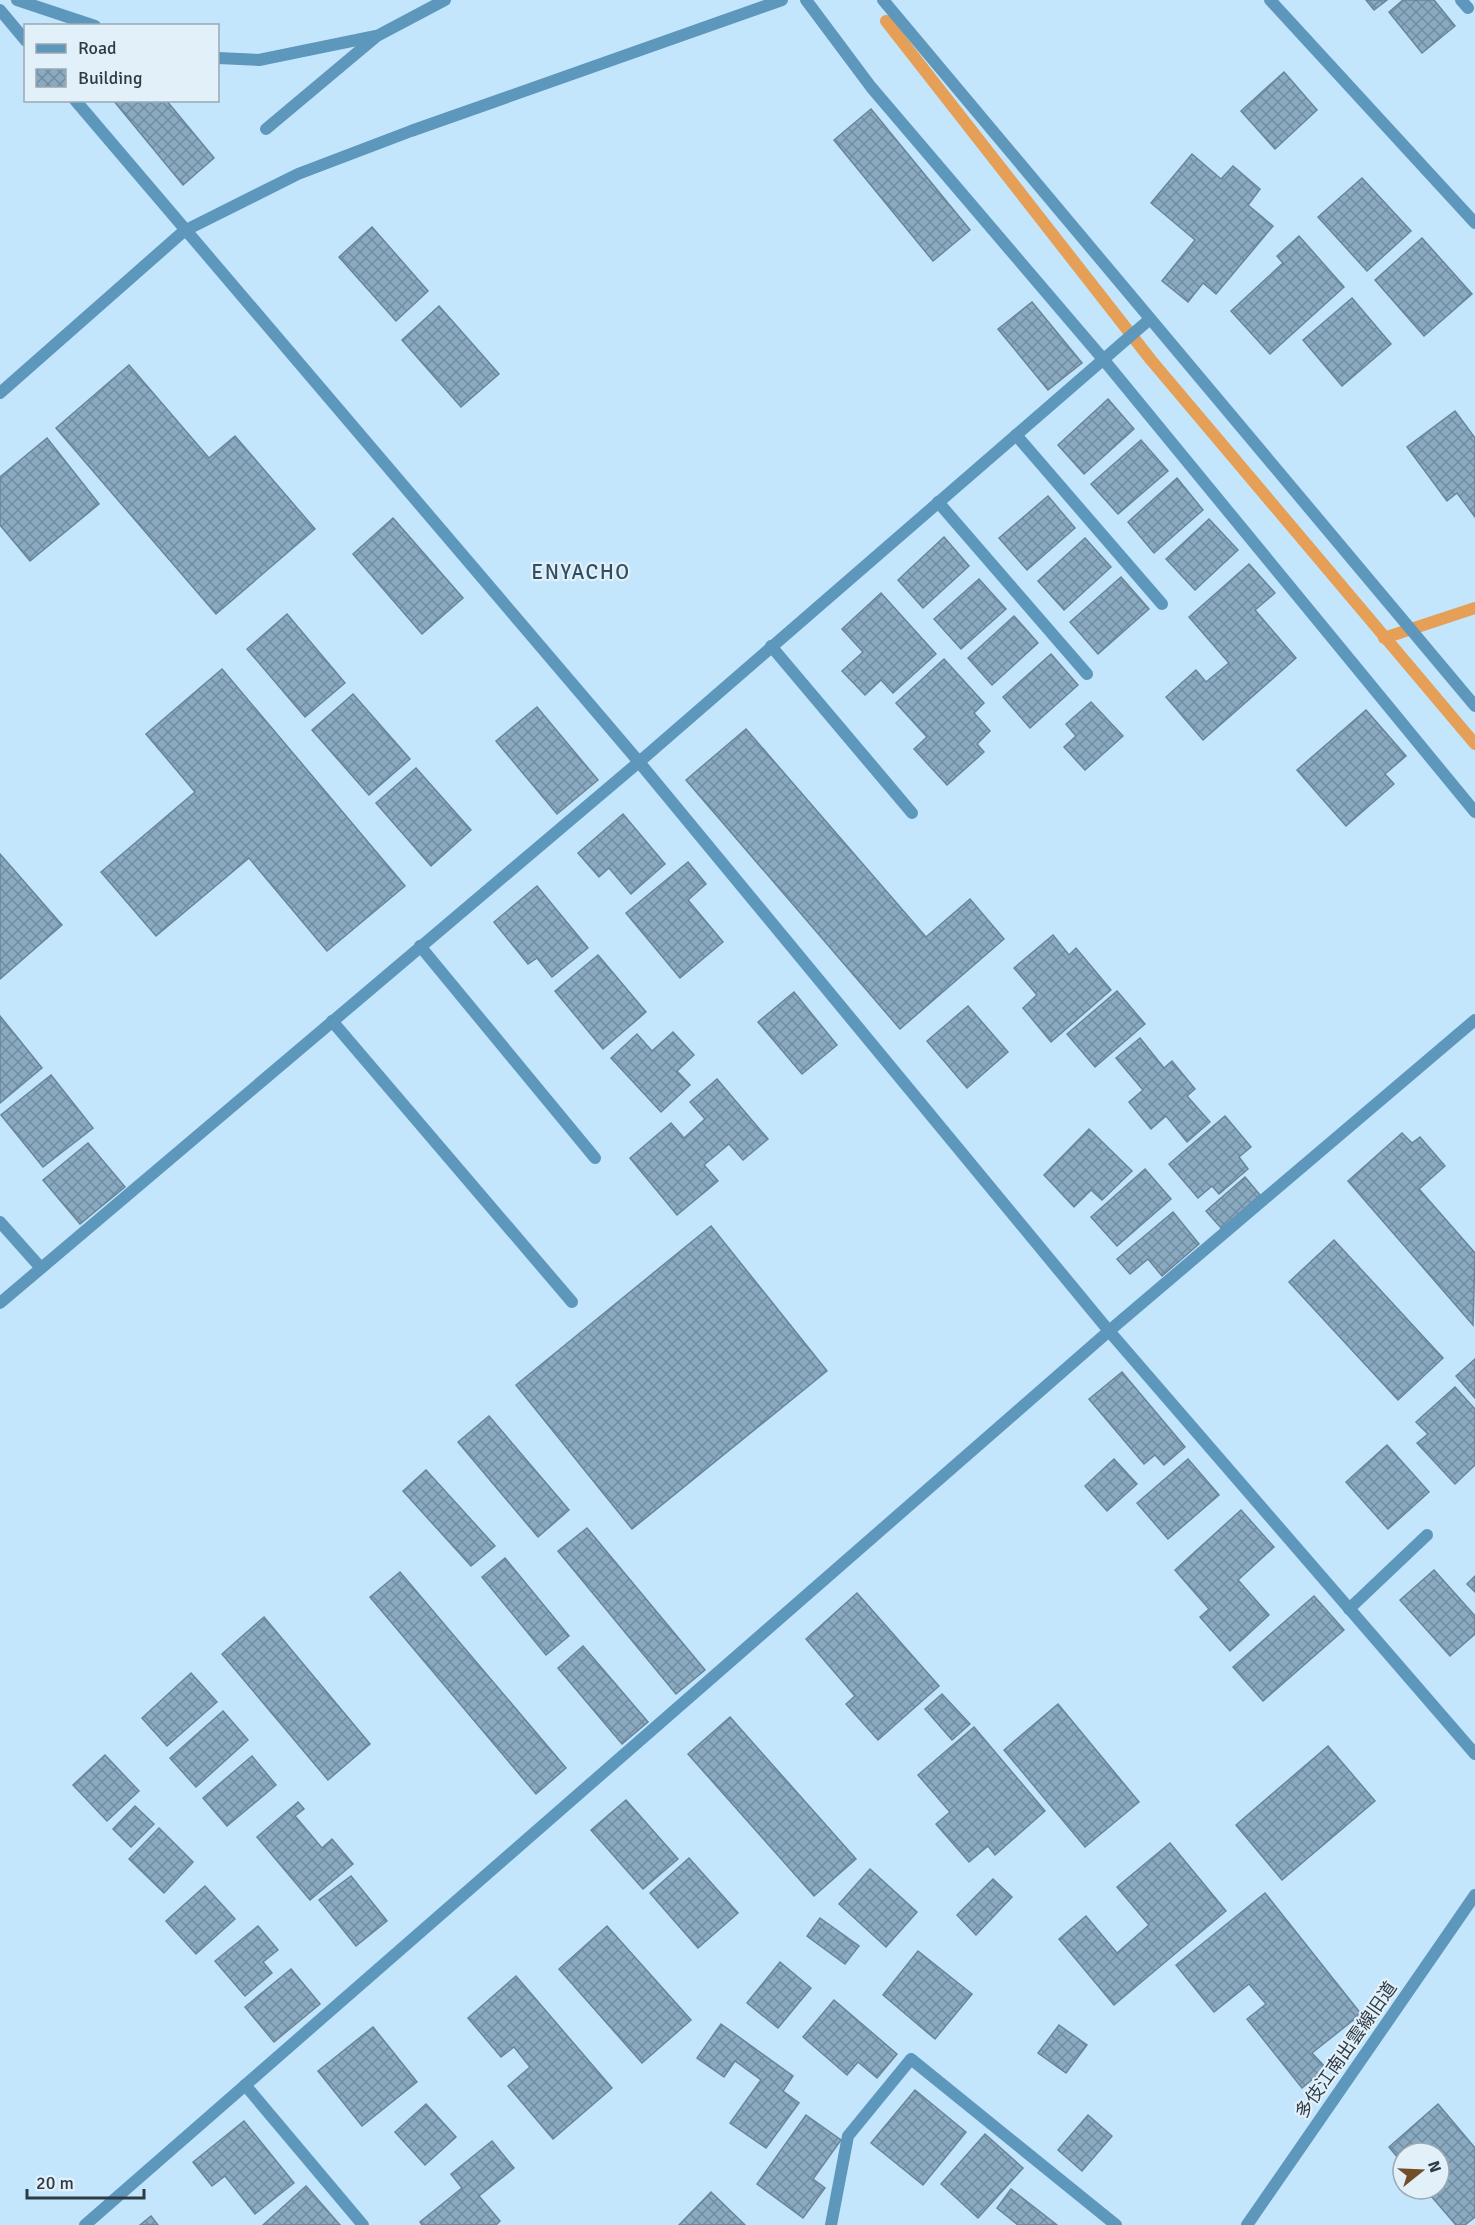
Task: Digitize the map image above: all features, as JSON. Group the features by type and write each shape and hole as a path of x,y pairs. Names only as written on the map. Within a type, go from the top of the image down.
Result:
{"street":[{"path":"17,0 89,24"},
{"path":"266,129 377,36 445,0"},
{"path":"0,393 184,231 298,174 411,131 782,0"},
{"path":"806,0 871,87 1103,359 1475,812"},
{"path":"883,0 1475,706"},
{"path":"1270,0 1475,223"},
{"path":"0,10 24,39"},
{"path":"219,58 259,60 377,36"},
{"path":"77,102 184,231 639,762 1109,1331 1475,1754"},
{"path":"0,1304 639,762 1150,319"},
{"path":"1016,435 1162,604"},
{"path":"938,502 1087,674"},
{"path":"771,646 912,813"},
{"path":"420,946 595,1158"},
{"path":"85,2225 1109,1331 1475,1020"},
{"path":"332,1021 572,1302"},
{"path":"0,1222 41,1268"},
{"path":"1349,1609 1427,1535"},
{"name":"多伎江南出雲線旧道","path":"1247,2225 1475,1896"},
{"path":"831,2225 848,2136 911,2059 1116,2225"},
{"path":"245,2085 363,2225"}],"building":[{"path":"1366,0 1387,0 1374,10"},
{"path":"1403,0 1434,0 1455,26 1422,53 1389,12"},
{"path":"1284,72 1317,110 1275,149 1241,111"},
{"path":"115,102 168,102 214,158 183,185"},
{"path":"871,109 970,230 933,261 834,140"},
{"path":"1192,154 1221,179 1233,166 1260,189 1248,205 1273,226 1216,294 1203,283 1188,302 1162,281 1195,240 1151,203"},
{"path":"1362,178 1411,231 1367,271 1318,217"},
{"path":"372,227 428,291 396,321 339,257"},
{"path":"1299,236 1344,287 1270,354 1231,311 1283,263 1277,256"},
{"path":"1422,238 1472,294 1424,336 1375,280"},
{"path":"1352,298 1391,344 1342,386 1303,340"},
{"path":"1032,302 1082,363 1048,390 998,329"},
{"path":"439,306 499,374 461,407 402,340"},
{"path":"129,365 209,458 235,436 315,529 216,614 56,428"},
{"path":"1108,399 1134,429 1084,474 1058,445"},
{"path":"1455,411 1475,438 1475,517 1457,493 1447,501 1407,447"},
{"path":"47,438 99,504 30,561 0,525 0,477"},
{"path":"1141,440 1168,471 1118,514 1091,484"},
{"path":"1177,478 1203,510 1154,553 1128,522"},
{"path":"1048,496 1075,528 1027,570 999,538"},
{"path":"393,518 463,598 422,634 353,554"},
{"path":"1209,519 1238,550 1195,590 1166,559"},
{"path":"944,537 969,566 923,608 898,580"},
{"path":"1085,538 1111,567 1064,610 1038,581"},
{"path":"1249,564 1275,593 1255,610 1296,658 1203,740 1166,697 1196,670 1206,682 1229,663 1189,617"},
{"path":"1121,577 1149,609 1098,654 1070,622"},
{"path":"979,579 1006,609 961,649 934,619"},
{"path":"881,593 936,654 893,693 881,680 865,695 842,671 863,652 842,629"},
{"path":"287,614 345,683 305,717 247,649"},
{"path":"1014,616 1038,643 992,685 968,658"},
{"path":"1051,654 1078,685 1030,728 1003,697"},
{"path":"944,659 984,703 974,713 990,731 977,744 984,752 947,785 914,749 927,737 896,703"},
{"path":"222,669 405,886 327,951 249,858 156,936 101,872 195,792 146,734"},
{"path":"353,694 410,759 369,795 312,730"},
{"path":"1091,702 1123,736 1085,770 1064,747 1076,736 1066,724"},
{"path":"537,707 598,780 557,814 496,741"},
{"path":"1366,710 1406,756 1385,774 1394,784 1346,826 1297,770"},
{"path":"746,729 926,937 970,899 1004,939 900,1029 686,780"},
{"path":"416,768 471,830 431,866 376,803"},
{"path":"623,814 665,864 631,894 609,868 599,877 578,853"},
{"path":"0,854 62,925 0,979"},
{"path":"688,862 706,884 688,900 723,942 680,978 626,913"},
{"path":"537,886 588,948 552,977 537,958 528,964 494,922"},
{"path":"1053,935 1069,955 1076,948 1111,990 1051,1042 1023,1008 1037,995 1014,968"},
{"path":"598,955 646,1012 603,1049 555,991"},
{"path":"1117,991 1145,1024 1095,1067 1067,1034"},
{"path":"794,992 837,1045 802,1074 758,1022"},
{"path":"968,1006 1008,1052 967,1088 927,1041"},
{"path":"0,1016 42,1068 0,1103"},
{"path":"673,1032 694,1055 677,1071 690,1085 661,1112 611,1058 637,1034 652,1051"},
{"path":"1140,1038 1164,1068 1172,1061 1195,1089 1187,1096 1210,1122 1187,1142 1166,1116 1151,1129 1129,1102 1143,1090 1116,1058"},
{"path":"51,1075 93,1128 43,1167 1,1115"},
{"path":"717,1079 768,1139 743,1160 729,1144 704,1165 718,1181 677,1215 630,1158 671,1123 684,1138 705,1119 690,1102"},
{"path":"1225,1116 1251,1147 1239,1157 1248,1169 1219,1194 1212,1186 1198,1198 1169,1164"},
{"path":"1089,1129 1132,1171 1102,1200 1091,1190 1074,1207 1044,1175"},
{"path":"1402,1133 1412,1143 1420,1137 1445,1166 1419,1189 1475,1253 1473,1325 1348,1181"},
{"path":"88,1143 125,1187 80,1224 43,1180"},
{"path":"1145,1169 1171,1199 1117,1246 1091,1217"},
{"path":"1245,1177 1260,1195 1222,1229 1206,1211"},
{"path":"1173,1212 1199,1244 1162,1276 1148,1259 1130,1274 1117,1259"},
{"path":"711,1226 827,1371 632,1529 516,1385"},
{"path":"1334,1240 1443,1358 1398,1400 1289,1282"},
{"path":"1475,1359 1475,1398 1456,1376"},
{"path":"1122,1372 1185,1447 1164,1465 1155,1455 1144,1464 1089,1399"},
{"path":"1455,1387 1475,1409 1475,1465 1455,1484 1417,1443 1428,1434 1416,1422"},
{"path":"489,1416 569,1510 538,1537 458,1442"},
{"path":"1387,1445 1429,1492 1388,1529 1346,1482"},
{"path":"1114,1459 1137,1484 1107,1511 1085,1486"},
{"path":"1188,1459 1219,1495 1168,1539 1137,1503"},
{"path":"426,1470 495,1546 471,1566 403,1491"},
{"path":"1241,1510 1274,1547 1238,1580 1269,1615 1230,1651 1200,1617 1209,1609 1175,1570"},
{"path":"587,1528 705,1670 676,1694 558,1551"},
{"path":"505,1558 569,1636 546,1655 482,1577"},
{"path":"1434,1570 1475,1616 1475,1634 1450,1656 1400,1600"},
{"path":"400,1572 566,1768 536,1794 370,1597"},
{"path":"1475,1576 1475,1592 1467,1584"},
{"path":"857,1593 939,1686 878,1740 846,1704 855,1696 806,1639"},
{"path":"1314,1596 1344,1630 1263,1701 1233,1667"},
{"path":"264,1617 370,1744 328,1780 222,1654"},
{"path":"583,1646 648,1722 622,1744 558,1668"},
{"path":"191,1673 217,1702 167,1746 142,1718"},
{"path":"942,1694 970,1724 952,1740 925,1709"},
{"path":"1058,1704 1139,1802 1085,1847 1004,1750"},
{"path":"223,1711 248,1740 196,1787 170,1758"},
{"path":"730,1717 856,1859 814,1896 688,1754"},
{"path":"974,1727 1045,1811 995,1855 988,1846 969,1862 936,1824 950,1812 918,1775"},
{"path":"1328,1746 1375,1801 1282,1880 1236,1825"},
{"path":"105,1755 139,1791 107,1821 73,1785"},
{"path":"252,1756 276,1785 227,1826 203,1798"},
{"path":"626,1800 678,1859 643,1889 591,1830"},
{"path":"298,1802 304,1809 295,1816 322,1848 332,1839 353,1864 310,1900 257,1837"},
{"path":"135,1806 154,1824 131,1847 113,1829"},
{"path":"159,1828 193,1862 164,1893 129,1859"},
{"path":"1170,1843 1226,1911 1114,2005 1059,1939 1086,1916 1117,1953 1149,1925 1117,1887"},
{"path":"689,1858 738,1913 698,1948 650,1893"},
{"path":"870,1869 917,1912 886,1947 839,1904"},
{"path":"351,1876 387,1921 356,1946 319,1900"},
{"path":"993,1879 1012,1897 976,1935 957,1915"},
{"path":"205,1886 235,1919 196,1954 166,1921"},
{"path":"1265,1893 1361,2014 1312,2053 1326,2068 1302,2088 1247,2019 1266,2004 1249,1984 1214,2012 1176,1965"},
{"path":"820,1918 859,1946 845,1964 807,1936"},
{"path":"258,1926 278,1950 263,1962 272,1973 245,1996 215,1961"},
{"path":"607,1926 691,2020 642,2063 559,1969"},
{"path":"918,1951 972,1994 935,2039 883,1995"},
{"path":"780,1962 811,1988 778,2028 747,2003"},
{"path":"291,1969 320,2004 274,2042 245,2007"},
{"path":"516,1976 612,2088 553,2139 508,2086 530,2067 514,2047 501,2057 468,2018"},
{"path":"834,2000 897,2054 877,2078 858,2062 847,2075 803,2037"},
{"path":"721,2024 793,2076 783,2091 799,2103 766,2148 730,2123 761,2080 735,2061 724,2077 697,2058"},
{"path":"1059,2025 1087,2045 1066,2073 1038,2053"},
{"path":"373,2027 417,2082 362,2126 318,2071"},
{"path":"915,2090 966,2132 923,2185 871,2143"},
{"path":"426,2104 456,2137 425,2165 395,2132"},
{"path":"1438,2104 1475,2148 1475,2217 1465,2225 1456,2225 1435,2201 1451,2201 1451,2141 1396,2141"},
{"path":"806,2115 841,2140 813,2179 825,2188 803,2218 757,2184"},
{"path":"1088,2115 1112,2136 1082,2171 1058,2150"},
{"path":"244,2121 294,2183 255,2214 225,2176 212,2186 193,2162"},
{"path":"985,2134 1023,2168 978,2218 941,2184"},
{"path":"492,2141 514,2168 479,2196 500,2221 496,2225 422,2225 420,2222 462,2188 451,2174"},
{"path":"306,2186 340,2225 263,2225"},
{"path":"1011,2189 1057,2225 1018,2225 997,2208"},
{"path":"711,2192 745,2225 679,2225"},
{"path":"151,2216 158,2225 140,2225"}],"waterway":[{"path":"886,21 1151,360 1475,744"},
{"path":"1384,638 1475,608"}],"district":[{"name":"ENYACHO","path":"581,572"}]}
